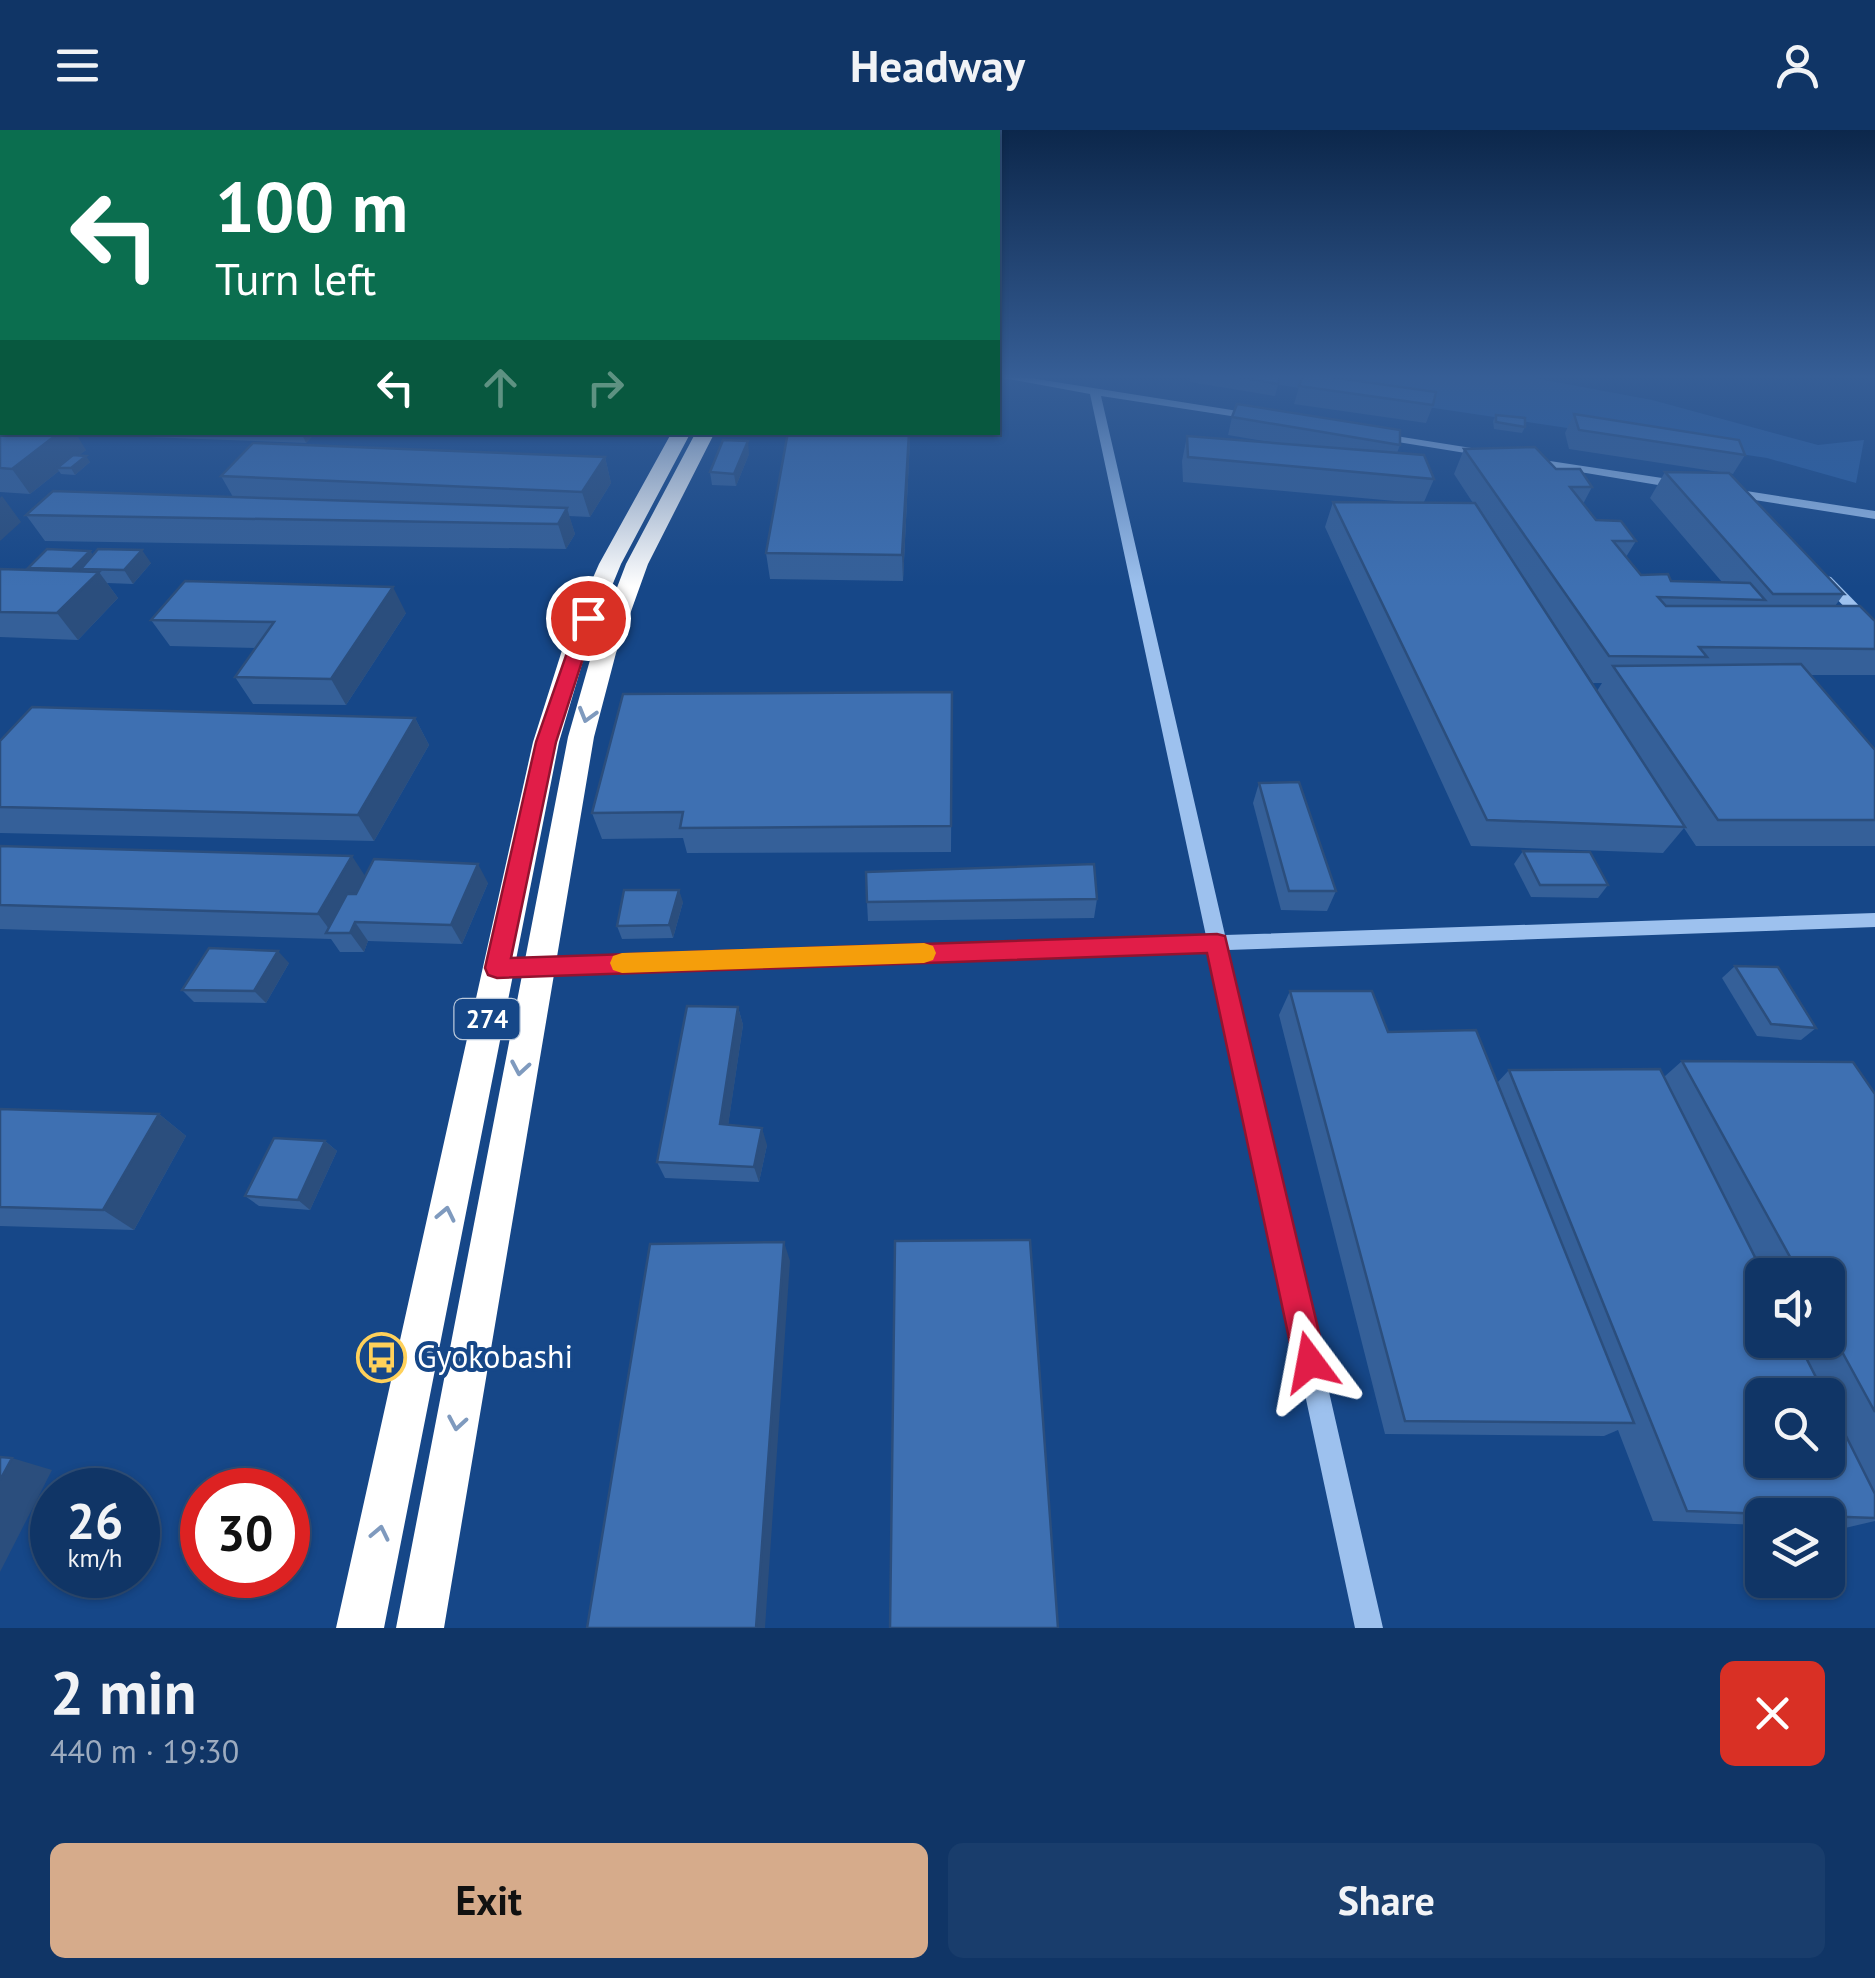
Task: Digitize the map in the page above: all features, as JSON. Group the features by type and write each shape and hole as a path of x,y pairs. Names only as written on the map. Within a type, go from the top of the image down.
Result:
{"highway":[{"name":"274","path":"360,1628 546,742 576,644 610,564 674,447"},
{"name":"274","path":"420,1628 580,736 604,653 637,564 698,447"}],"street":[{"path":"1107,447 1370,1628"},
{"path":"1446,447 1875,515"},
{"path":"1742,494 1756,508"},
{"path":"1808,562 1875,630"},
{"path":"497,968 1875,920"}],"shaded area":[{"path":"1693,447 1863,447 1856,483 1767,458"}],"building":[{"path":"0,447 41,447 12,469 0,468"},
{"path":"249,447 605,457 582,492 221,476"},
{"path":"720,447 745,447 734,474 710,472"},
{"path":"785,447 908,447 902,555 766,553"},
{"path":"1188,447 1323,447 1424,455 1434,479 1188,457"},
{"path":"1535,447 1556,469 1580,469 1592,487 1570,487 1596,520 1621,521 1636,541 1613,541 1641,575 1668,574 1671,581 1750,583 1765,600 1658,597 1666,606 1860,606 1875,621 1875,649 1699,647 1707,657 1609,656 1464,449"},
{"path":"1691,447 1742,447 1745,455"},
{"path":"73,455 86,456 71,468 57,468"},
{"path":"1665,472 1729,473 1844,594 1773,594"},
{"path":"53,491 567,508 558,524 26,515"},
{"path":"1333,502 1475,503 1685,827 1487,820"},
{"path":"47,549 90,551 72,569 28,568"},
{"path":"98,549 142,550 124,570 81,569"},
{"path":"0,569 99,572 57,613 0,612"},
{"path":"185,581 393,587 331,679 235,677 274,622 151,620"},
{"path":"1801,664 1875,750 1875,820 1718,820 1613,666"},
{"path":"952,692 951,826 680,828 683,812 592,813 623,694"},
{"path":"32,707 415,718 358,815 0,807 0,741"},
{"path":"1299,782 1336,891 1289,891 1259,783"},
{"path":"0,846 352,856 318,914 0,905"},
{"path":"1523,851 1590,852 1608,885 1540,885"},
{"path":"374,859 478,864 451,925 355,922 350,933 326,933 347,894 356,894"},
{"path":"1094,864 1097,899 867,902 866,872"},
{"path":"624,890 679,890 669,925 617,926"},
{"path":"209,948 278,951 254,991 182,990"},
{"path":"1735,966 1778,967 1816,1028 1771,1024"},
{"path":"1290,991 1372,991 1388,1032 1476,1030 1634,1423 1405,1421"},
{"path":"687,1006 738,1007 720,1124 762,1128 754,1167 657,1162"},
{"path":"1682,1061 1853,1062 1875,1094 1875,1412 1845,1357 1845,1258 1791,1258"},
{"path":"1660,1069 1755,1258 1745,1258 1745,1358 1806,1358 1816,1378 1745,1378 1745,1478 1845,1478 1845,1434 1875,1494 1875,1518 1845,1517 1845,1498 1745,1498 1745,1513 1687,1511 1509,1070"},
{"path":"0,1109 159,1114 103,1210 0,1207"},
{"path":"274,1138 325,1141 298,1200 245,1196"},
{"path":"1030,1240 1058,1628 890,1628 895,1241"},
{"path":"784,1242 756,1628 587,1628 650,1244"},
{"path":"0,1457 12,1458 0,1480"}],"slow traffic":[{"path":"622,963 924,953"}],"place":[{"name":"Gyokobashi","path":"382,1357"}],"route":[{"path":"588,618 576,644 546,742 497,968 1217,943 1310,1362"}]}
